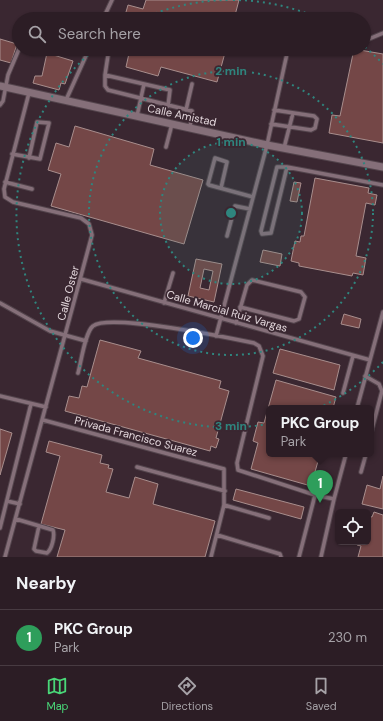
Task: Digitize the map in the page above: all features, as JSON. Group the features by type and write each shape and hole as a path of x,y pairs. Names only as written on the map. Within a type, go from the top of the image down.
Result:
{"street":[{"name":"Calle Amistad","path":"3,87 267,145 383,167"}],"lane":[{"path":"106,12 112,0"},
{"path":"371,38 383,33"},
{"path":"0,105 3,101 3,87 16,56"},
{"path":"65,101 86,56"},
{"path":"108,56 105,75 106,88 186,110 192,113 190,128"},
{"path":"216,336 267,145 286,56"},
{"path":"105,75 170,90 168,106"},
{"path":"136,116 144,84"},
{"path":"186,110 192,84"},
{"name":"Calle Oster","path":"5,557 91,241 89,224 76,216 9,200 4,193 5,182 12,154 29,93"},
{"path":"271,124 311,130 315,128 317,119 314,116 274,110"},
{"path":"284,148 293,113"},
{"path":"12,154 29,158 41,158 49,123 38,122 29,158"},
{"path":"166,146 172,124"},
{"path":"221,188 227,164 225,160 215,158 207,183 209,185 253,197"},
{"path":"287,167 271,233 262,234 261,231 276,168 287,167 383,185"},
{"path":"5,182 32,189"},
{"path":"227,236 235,206 250,209"},
{"path":"164,303 173,273"},
{"name":"Calle Marcial Ruiz Vargas","path":"81,279 236,324 370,360"},
{"path":"236,324 240,307 247,285 252,280 301,292 305,297 299,319 294,321 240,307"},
{"path":"0,303 50,331 86,341"},
{"path":"358,405 383,312"},
{"path":"78,373 86,341 93,326 104,324 137,323 254,343 262,351 263,356 238,463 238,470 334,499"},
{"path":"343,393 353,356"},
{"path":"365,376 379,384 382,390 374,421"},
{"path":"0,396 46,407"},
{"path":"0,528 31,404"},
{"name":"Privada Francisco Suarez","path":"43,420 224,469 225,491"},
{"path":"321,557 345,457"},
{"path":"361,472 365,457"},
{"path":"137,468 225,491 224,505 211,557"},
{"path":"299,557 315,494"},
{"path":"7,500 20,504"},
{"path":"224,505 269,518"},
{"path":"16,519 40,526 54,532 50,551 47,553 36,551 34,549 40,526"},
{"path":"217,535 280,554 281,557"}],"building":[{"path":"146,0 239,0 236,12 126,12 128,5 143,9"},
{"path":"0,39 12,43 12,56 13,56 11,63 0,60"},
{"path":"371,52 383,54 383,143 329,133 332,115 340,116 353,56 371,56"},
{"path":"46,56 57,56 73,61 65,84 61,83 59,90 33,83 35,76 42,76"},
{"path":"128,56 224,56 217,82 161,67 158,76 126,67"},
{"path":"75,126 154,149 150,165 203,180 184,244 51,206 61,174 48,170 56,143 69,147"},
{"path":"315,178 369,188 368,193 377,195 375,205 366,203 356,256 366,258 363,275 353,273 352,276 299,266 299,263 291,261 295,241 300,242 301,236 304,236"},
{"path":"294,182 301,183 297,202 290,201"},
{"path":"263,250 282,254 280,266 260,262"},
{"path":"196,259 222,264 214,302 188,296","holes":["204,269 213,271 209,290 200,288"]},
{"path":"344,314 361,319 359,328 341,324"},
{"path":"100,340 141,351 138,358 221,381 219,388 229,391 216,438 219,439 216,448 211,446 210,451 65,411 69,396 79,398 82,386 87,387"},
{"path":"280,349 340,365 334,390 273,373"},
{"path":"276,380 336,397 334,405 269,405"},
{"path":"266,416 266,457 319,457 311,486 251,469 258,443 253,441 258,422 264,423"},
{"path":"0,429 12,433 0,475"},
{"path":"49,441 102,455 100,463 109,465 108,468 113,469 106,492 129,498 135,477 158,484 153,504 215,521 205,557 57,557 65,530 41,524 60,456 46,452"},
{"path":"383,476 383,509 362,504 367,485 380,489"},
{"path":"236,489 304,507 301,519 233,500"},
{"path":"374,512 383,515 383,557 358,557 361,546 357,545 371,545 372,517"}],"place":[{"name":"PKC Group","path":"320,503"}]}
